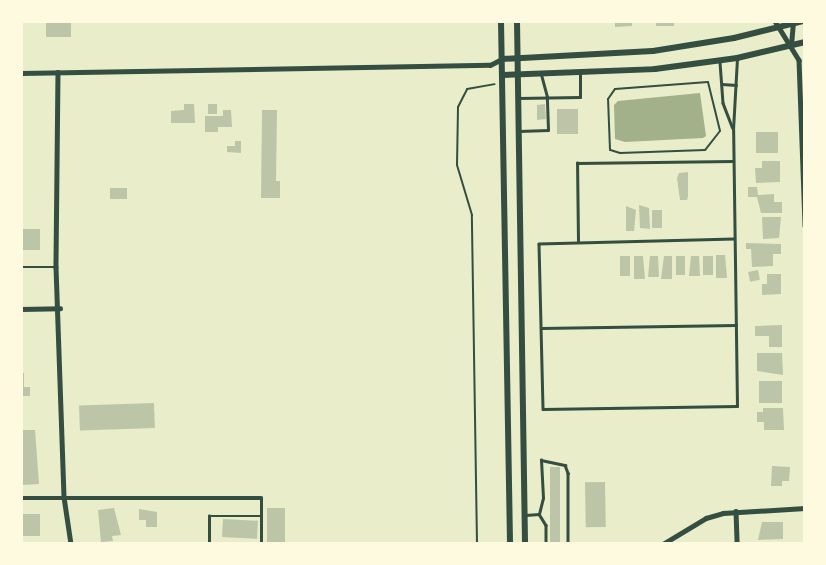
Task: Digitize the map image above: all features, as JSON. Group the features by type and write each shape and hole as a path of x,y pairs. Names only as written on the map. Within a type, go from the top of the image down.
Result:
{"main road":[{"path":"501,21 510,544"},
{"path":"517,21 525,544"},
{"path":"502,59 653,51 777,24 803,21"},
{"path":"502,75 580,73 720,61 805,42"},
{"path":"505,222 521,221"},
{"path":"507,337 523,337"},
{"path":"509,454 524,455"}],"street":[{"path":"791,46 793,22"},
{"path":"777,24 799,60 805,226"},
{"path":"21,73 490,65 502,59"},
{"path":"490,65 502,75"},
{"path":"58,72 57,267 64,497 71,544"},
{"path":"21,309 60,307"},
{"path":"21,498 261,498"},
{"path":"663,544 706,518 736,511 805,508"},
{"path":"736,511 737,544"}],"lane":[{"path":"734,239 539,244 543,409 737,406 733,130 737,58"},
{"path":"720,61 723,103 733,130"},
{"path":"518,98 580,97 580,73"},
{"path":"519,131 548,130 547,97 541,74"},
{"path":"722,85 736,85"},
{"path":"578,242 577,163 733,160"},
{"path":"21,267 57,267"},
{"path":"541,328 736,325"},
{"path":"546,544 546,525 539,514 543,498 541,460 565,465 568,473 568,544"},
{"path":"261,498 261,544"},
{"path":"525,515 539,514"},
{"path":"209,544 209,516 261,516"}],"path":[{"path":"708,82 720,131 705,150 614,153 610,150 608,108 611,92 615,89 708,82"},
{"path":"477,544 472,215 457,165 458,107 467,89 496,84"}],"shaded area":[{"path":"700,93 706,136 703,138 625,142 615,139 614,105 618,101"}],"building":[{"path":"46,21 71,21 71,37 46,37"},
{"path":"615,21 632,21 632,26 615,27"},
{"path":"656,21 674,21 674,26 656,26"},
{"path":"184,104 194,104 195,123 171,123 171,111 184,110"},
{"path":"208,104 217,104 217,114 208,114"},
{"path":"545,104 546,119 537,120 537,105"},
{"path":"557,109 578,109 578,134 557,134"},
{"path":"223,110 231,110 232,127 218,127 218,132 205,132 205,116 223,116"},
{"path":"262,110 277,110 276,181 280,181 280,198 261,198"},
{"path":"756,132 778,132 778,153 756,153"},
{"path":"235,141 241,141 241,153 227,152 227,146 235,146"},
{"path":"762,161 780,161 780,182 756,183 755,168 762,168"},
{"path":"688,172 687,200 680,200 677,178 679,173"},
{"path":"748,187 757,187 758,195 774,194 774,202 782,202 782,213 761,213 757,197 748,197"},
{"path":"110,188 127,188 127,199 110,199"},
{"path":"639,205 649,208 650,229 640,228"},
{"path":"626,206 636,210 634,231 626,231"},
{"path":"652,210 662,210 662,228 652,228"},
{"path":"762,217 781,217 779,238 763,239"},
{"path":"21,229 40,229 40,250 21,250"},
{"path":"746,243 781,244 781,254 773,254 773,266 752,267 751,249 746,249"},
{"path":"716,255 725,255 727,278 716,278"},
{"path":"620,256 630,256 630,276 620,276"},
{"path":"634,256 643,256 645,279 634,279"},
{"path":"650,256 658,256 659,277 648,277"},
{"path":"664,256 672,256 672,279 661,279"},
{"path":"676,256 685,256 685,275 676,275"},
{"path":"691,256 699,256 700,276 689,276"},
{"path":"703,256 713,256 713,275 703,275"},
{"path":"758,270 760,280 750,282 748,272"},
{"path":"767,274 781,274 781,294 762,295 762,284 767,284"},
{"path":"782,325 782,347 769,347 769,336 755,336 755,326"},
{"path":"757,353 782,353 783,375 757,371"},
{"path":"21,373 24,373 24,387 30,387 30,396 21,396"},
{"path":"759,381 782,381 782,403 759,403"},
{"path":"154,403 155,428 80,431 79,406"},
{"path":"763,408 783,408 784,430 764,430 764,422 757,422 757,412 763,412"},
{"path":"21,430 35,430 39,484 21,485"},
{"path":"772,466 790,467 789,481 782,481 782,486 771,486"},
{"path":"550,467 560,467 560,542 550,542"},
{"path":"585,482 605,482 606,527 586,527"},
{"path":"114,508 121,535 112,536 113,541 101,542 98,510"},
{"path":"267,508 285,508 285,544 267,544"},
{"path":"139,509 157,512 157,527 146,527 146,520 139,520"},
{"path":"21,514 40,514 40,536 21,536"},
{"path":"223,519 258,521 257,539 222,537"},
{"path":"762,522 783,522 783,539 758,540"}]}
